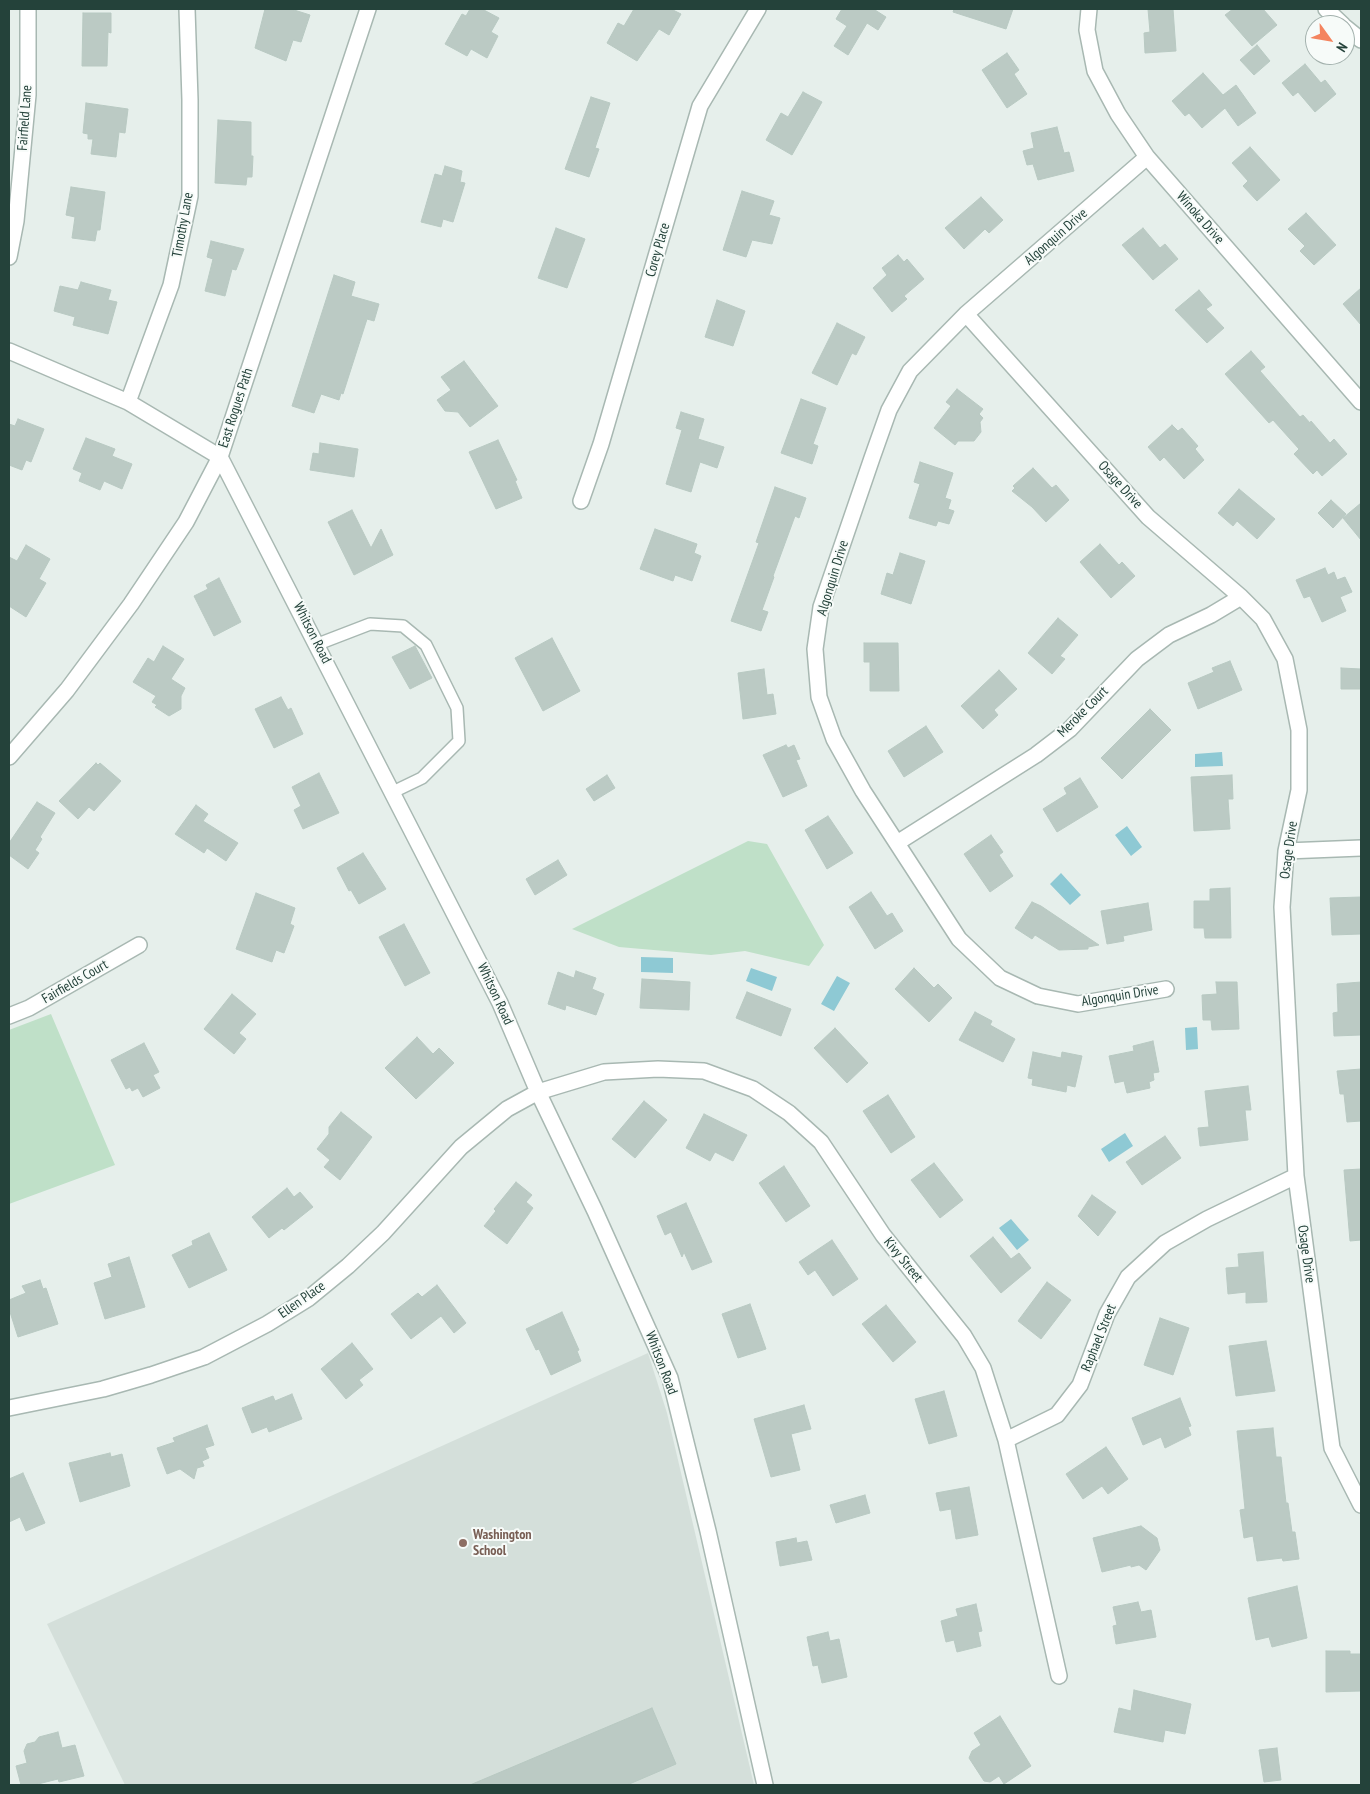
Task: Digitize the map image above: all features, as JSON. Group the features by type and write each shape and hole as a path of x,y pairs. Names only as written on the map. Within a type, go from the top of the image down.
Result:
{"street":[{"name":"Fairfield Lane","path":"9,257 16,221 28,95 28,9"},
{"name":"Timothy Lane","path":"128,402 171,285 190,196 190,100 186,9"},
{"name":"East Rogues Path","path":"9,757 67,690 131,604 186,522 220,457 368,9"},
{"name":"Corey Place","path":"581,501 601,444 700,106 758,9"},
{"name":"Winoka Drive","path":"1089,9 1087,30 1095,71 1118,114 1148,158 1361,402"},
{"name":"Algonquin Drive","path":"1148,158 966,314 910,371 889,410 821,607 815,649 819,697 834,739 863,791 959,939 1000,978 1038,996 1078,1004 1166,989"},
{"name":"Osage Drive","path":"966,314 1148,517 1241,597 1263,619 1285,660 1300,730 1299,790 1286,852 1282,907 1296,1176 1332,1448 1361,1505"},
{"path":"9,351 128,402 220,457"},
{"name":"Whitson Road","path":"220,457 318,644 500,1003 538,1092 595,1211 670,1378 708,1531 765,1785"},
{"name":"Meroke Court","path":"897,843 1036,755 1070,728 1136,659 1169,635 1211,615 1241,597"},
{"path":"1286,852 1361,848"},
{"name":"Fairfields Court","path":"9,1016 29,1008 140,945"},
{"name":"Kivy Street","path":"538,1092 604,1072 658,1069 704,1071 753,1089 789,1113 821,1142 883,1235 964,1336 983,1368 1006,1440 1058,1676"},
{"name":"Ellen Place","path":"9,1408 103,1389 151,1375 204,1357 267,1324 309,1298 348,1266 383,1233 461,1146 507,1109 538,1092"},
{"name":"Raphael Street","path":"1006,1440 1058,1414 1080,1385 1107,1314 1128,1278 1165,1243 1207,1219 1296,1176"}],"lane":[{"path":"318,644 370,624 403,626 426,645 457,708 459,741 422,778 393,792"}],"shaded area":[{"name":"Washington School","path":"648,1353 667,1413 754,1785 125,1785 47,1624"}],"green space":[{"path":"748,841 767,844 824,945 809,966 745,951 711,955 619,947 572,929"},
{"path":"51,1014 115,1165 9,1204 9,1030"}],"water":[{"path":"1222,752 1223,766 1195,767 1195,754"},
{"path":"1127,826 1142,847 1131,856 1115,835"},
{"path":"1061,873 1081,895 1070,905 1050,884"},
{"path":"641,957 673,958 673,973 641,972"},
{"path":"751,968 777,977 772,991 746,981"},
{"path":"837,976 850,983 834,1011 821,1004"},
{"path":"1197,1027 1198,1049 1186,1050 1185,1028"},
{"path":"1125,1133 1133,1146 1109,1162 1101,1149"},
{"path":"1011,1219 1029,1240 1017,1250 999,1228"}],"building":[{"path":"265,9 291,9 310,15 301,42 293,40 286,61 255,48"},
{"path":"470,9 482,9 499,18 491,32 498,36 487,58 471,49 467,56 445,44 462,14 466,16"},
{"path":"634,9 671,9 681,14 669,35 659,29 637,61 607,43 618,23 624,26"},
{"path":"842,9 876,9 886,17 878,30 867,23 848,55 834,46 847,26 836,19"},
{"path":"954,9 1013,9 1006,29 953,12"},
{"path":"1148,9 1173,9 1176,51 1145,53 1144,33 1150,32"},
{"path":"1233,9 1263,9 1277,25 1252,46 1225,15"},
{"path":"83,13 111,13 111,33 108,32 107,66 82,66"},
{"path":"1257,45 1270,61 1254,75 1240,60"},
{"path":"1007,53 1019,70 1014,74 1027,94 1007,108 982,70"},
{"path":"1305,64 1321,83 1325,80 1336,94 1315,112 1298,92 1293,96 1282,83"},
{"path":"1203,73 1223,95 1236,85 1256,113 1238,126 1225,108 1202,128 1189,113 1185,116 1172,101"},
{"path":"803,92 822,102 792,155 766,140 781,113 788,117"},
{"path":"591,97 610,103 595,148 599,149 589,177 565,169"},
{"path":"86,103 128,109 125,133 119,132 116,157 91,154 93,139 88,139 88,134 83,133"},
{"path":"218,120 251,122 252,177 247,177 246,185 215,183"},
{"path":"1057,127 1064,153 1069,152 1074,171 1038,180 1033,164 1027,165 1023,151 1034,148 1031,133"},
{"path":"1250,147 1280,180 1257,201 1243,186 1248,181 1232,163"},
{"path":"445,166 462,171 460,182 465,183 453,222 443,219 441,227 421,222 435,174 442,176"},
{"path":"71,187 105,192 100,230 97,230 95,241 72,238 75,217 66,215"},
{"path":"742,191 774,201 769,215 780,218 772,244 752,240 746,257 723,250"},
{"path":"981,197 1003,220 989,233 985,229 964,249 945,228"},
{"path":"1306,213 1336,245 1314,265 1300,251 1305,246 1288,229"},
{"path":"556,228 585,239 567,288 538,278"},
{"path":"1143,228 1160,248 1165,244 1178,259 1153,280 1122,245"},
{"path":"211,241 244,249 236,270 232,269 225,296 205,291 213,259 207,257"},
{"path":"898,255 904,262 907,259 924,279 904,296 907,299 892,312 873,288 887,275 882,268"},
{"path":"334,275 355,282 351,296 379,304 374,321 367,319 343,394 341,393 339,400 321,394 314,413 292,406"},
{"path":"81,282 111,290 108,300 117,302 108,334 73,325 75,317 54,311 60,286 78,290"},
{"path":"1361,288 1361,325 1343,304"},
{"path":"1199,290 1212,305 1206,309 1224,328 1207,343 1175,310"},
{"path":"717,300 745,311 733,346 705,337"},
{"path":"837,323 865,337 856,355 852,353 837,385 812,373"},
{"path":"1251,351 1265,367 1260,371 1300,417 1303,415 1310,423 1311,421 1330,443 1334,439 1347,454 1322,476 1317,470 1313,474 1294,454 1299,449 1273,420 1269,423 1225,374"},
{"path":"464,361 498,406 470,427 458,412 445,411 437,400 451,390 441,377"},
{"path":"957,389 983,409 979,414 983,418 980,422 981,432 974,441 958,441 955,445 934,428 951,406 946,402"},
{"path":"801,399 826,408 813,444 818,446 812,464 781,453"},
{"path":"681,412 704,419 698,439 724,447 717,468 700,462 691,492 666,484 682,430 676,428"},
{"path":"18,419 44,429 31,462 26,460 22,470 9,465 9,424 15,426"},
{"path":"1172,425 1178,431 1182,428 1198,446 1195,449 1204,460 1184,479 1164,457 1160,461 1148,447"},
{"path":"86,438 115,449 112,456 132,464 122,489 104,481 100,490 79,481 82,473 73,469"},
{"path":"498,440 517,480 515,481 522,498 496,509 469,452"},
{"path":"320,443 358,449 354,477 310,470 313,453 319,454"},
{"path":"920,462 953,473 945,498 951,500 948,509 954,511 949,524 938,521 936,526 909,518 920,484 914,482"},
{"path":"1033,468 1052,488 1056,485 1069,500 1046,522 1032,507 1012,491 1015,488 1013,486"},
{"path":"775,487 806,498 799,518 795,516 773,576 762,610 768,612 761,631 731,621 759,543 756,542"},
{"path":"1239,489 1275,519 1257,539 1237,521 1233,526 1218,513"},
{"path":"1331,500 1346,514 1333,528 1318,513"},
{"path":"1361,503 1361,540 1343,518"},
{"path":"352,510 371,548 381,529 393,555 354,575 328,522"},
{"path":"655,529 697,544 694,553 701,556 692,581 675,575 673,581 640,569"},
{"path":"1100,544 1119,565 1122,562 1135,576 1111,598 1080,562"},
{"path":"26,545 50,559 39,579 46,583 26,617 9,606 9,557 17,561"},
{"path":"900,553 925,561 911,604 881,594 887,573 893,575"},
{"path":"1325,568 1328,575 1334,572 1337,580 1345,577 1352,592 1340,597 1346,611 1322,622 1310,596 1304,598 1296,580"},
{"path":"219,578 241,622 214,636 194,596 208,589 206,585"},
{"path":"1058,618 1078,635 1060,656 1065,659 1052,674 1028,653"},
{"path":"552,638 580,691 543,711 515,658"},
{"path":"864,643 898,643 899,691 870,691 870,662 864,662"},
{"path":"163,646 184,659 171,679 185,688 181,696 181,709 169,716 155,707 157,705 152,702 156,696 133,682 148,658 154,662"},
{"path":"415,646 432,678 410,689 392,657"},
{"path":"1230,661 1242,690 1198,709 1188,683 1214,672 1212,668"},
{"path":"1341,668 1361,669 1361,689 1341,689"},
{"path":"764,669 767,695 773,694 776,714 743,719 738,673"},
{"path":"999,670 1017,689 994,710 998,715 983,729 961,706"},
{"path":"281,697 288,710 291,708 303,734 274,748 255,709"},
{"path":"1150,709 1171,730 1122,779 1101,758"},
{"path":"926,726 943,752 904,777 888,751"},
{"path":"786,745 788,748 794,745 800,759 796,760 807,786 783,797 763,755"},
{"path":"96,763 98,765 100,763 121,781 94,811 89,807 78,819 59,801"},
{"path":"319,773 339,813 303,829 294,810 301,806 292,787"},
{"path":"607,775 615,788 594,801 586,789"},
{"path":"1232,775 1233,799 1228,799 1230,829 1194,831 1191,777"},
{"path":"1080,778 1098,807 1057,832 1043,809 1067,794 1064,788"},
{"path":"37,802 55,813 40,837 42,839 35,850 39,853 28,869 9,855 9,843"},
{"path":"196,805 208,814 203,821 238,843 226,861 207,848 204,853 175,834"},
{"path":"828,816 853,853 827,869 805,830"},
{"path":"991,835 1003,852 999,855 1013,876 990,892 964,854"},
{"path":"363,853 386,889 359,904 351,890 349,891 337,868"},
{"path":"558,860 567,875 535,895 526,879"},
{"path":"1230,888 1231,938 1205,938 1204,928 1194,928 1194,901 1210,901 1210,889"},
{"path":"871,892 887,916 892,913 903,931 875,949 849,907"},
{"path":"256,893 295,908 290,924 294,926 284,953 276,950 272,962 236,949"},
{"path":"1361,897 1361,934 1332,935 1330,898"},
{"path":"1032,902 1099,945 1088,947 1088,949 1059,950 1035,935 1032,939 1015,928"},
{"path":"1148,903 1152,930 1123,936 1124,941 1107,944 1101,911"},
{"path":"404,924 430,973 405,986 379,937"},
{"path":"914,968 934,988 938,984 952,998 929,1022 895,989"},
{"path":"576,971 596,978 592,989 604,994 596,1015 566,1005 565,1010 548,1004 558,972 574,978"},
{"path":"642,979 690,982 689,1010 640,1008"},
{"path":"1216,982 1237,982 1239,1029 1212,1030 1211,1020 1203,1020 1202,995 1217,994"},
{"path":"1361,982 1361,1035 1334,1036 1333,1013 1338,1012 1337,984"},
{"path":"747,992 791,1009 781,1036 736,1018"},
{"path":"232,994 256,1014 239,1033 246,1039 234,1054 204,1029"},
{"path":"975,1012 992,1021 990,1025 1015,1039 1003,1062 959,1040"},
{"path":"835,1028 868,1063 847,1083 814,1048"},
{"path":"417,1037 433,1054 439,1048 454,1063 416,1099 385,1068"},
{"path":"1153,1041 1159,1072 1153,1073 1154,1080 1149,1082 1150,1088 1127,1093 1124,1081 1115,1083 1109,1056 1134,1051 1133,1046"},
{"path":"144,1043 159,1072 153,1075 160,1088 143,1097 138,1088 132,1091 130,1087 126,1089 111,1060"},
{"path":"1033,1052 1061,1058 1062,1052 1082,1056 1075,1087 1067,1085 1066,1092 1032,1085 1033,1079 1028,1078"},
{"path":"1361,1069 1361,1121 1347,1122 1344,1094 1340,1094 1337,1071"},
{"path":"1248,1086 1251,1110 1245,1110 1248,1140 1200,1146 1198,1128 1209,1127 1205,1091"},
{"path":"888,1095 915,1137 891,1153 863,1111"},
{"path":"644,1101 667,1120 635,1158 612,1139"},
{"path":"341,1112 372,1137 340,1180 324,1167 330,1160 317,1149 329,1134 329,1127"},
{"path":"704,1114 747,1135 733,1161 715,1152 710,1161 686,1148"},
{"path":"1165,1136 1181,1158 1142,1185 1126,1162"},
{"path":"934,1163 963,1200 940,1218 911,1180"},
{"path":"784,1166 810,1206 786,1222 759,1183"},
{"path":"1361,1169 1361,1240 1350,1241 1344,1170"},
{"path":"516,1182 532,1195 526,1202 533,1208 507,1244 484,1226 496,1211 494,1209"},
{"path":"287,1188 294,1197 300,1192 313,1207 284,1230 282,1228 269,1238 252,1217"},
{"path":"1092,1195 1116,1212 1098,1236 1078,1216"},
{"path":"686,1203 712,1262 692,1270 684,1252 682,1257 671,1232 665,1235 657,1216"},
{"path":"209,1233 227,1270 189,1288 172,1255 193,1245 192,1241"},
{"path":"993,1237 1011,1259 1019,1253 1031,1268 1001,1293 970,1256"},
{"path":"832,1240 858,1279 833,1296 815,1270 808,1275 799,1262"},
{"path":"1263,1252 1267,1302 1246,1303 1246,1292 1228,1294 1226,1268 1239,1267 1238,1254"},
{"path":"129,1257 145,1307 105,1319 94,1283 112,1277 108,1264"},
{"path":"40,1280 43,1289 46,1288 58,1324 18,1337 9,1309 9,1300 26,1293 22,1286"},
{"path":"1047,1282 1071,1300 1041,1339 1018,1321"},
{"path":"437,1285 466,1323 454,1333 441,1316 411,1339 391,1314 418,1293 422,1297"},
{"path":"750,1304 766,1349 738,1358 722,1314"},
{"path":"886,1305 916,1342 893,1362 862,1324"},
{"path":"562,1312 579,1350 577,1351 581,1361 551,1375 539,1349 536,1350 526,1329"},
{"path":"1160,1318 1189,1328 1173,1375 1144,1365"},
{"path":"1266,1341 1275,1391 1236,1396 1229,1346"},
{"path":"352,1343 373,1369 359,1380 363,1385 346,1399 321,1369"},
{"path":"944,1391 957,1436 929,1444 915,1399"},
{"path":"292,1394 302,1419 269,1432 267,1427 252,1433 242,1408 273,1396 275,1401"},
{"path":"1180,1398 1191,1426 1188,1427 1191,1435 1165,1448 1161,1437 1143,1445 1132,1418"},
{"path":"804,1405 811,1429 791,1434 800,1470 771,1477 754,1419"},
{"path":"207,1425 214,1445 205,1448 209,1458 202,1461 204,1466 197,1468 194,1479 180,1469 167,1474 157,1448 175,1442 173,1438"},
{"path":"1273,1428 1276,1457 1281,1457 1286,1503 1288,1503 1292,1532 1295,1532 1299,1559 1283,1561 1282,1558 1257,1561 1253,1536 1244,1538 1240,1510 1245,1509 1237,1431"},
{"path":"1106,1447 1128,1479 1108,1494 1102,1486 1083,1499 1066,1474"},
{"path":"110,1453 111,1457 122,1454 130,1486 80,1502 69,1463"},
{"path":"23,1473 45,1523 26,1531 20,1517 9,1522 9,1479"},
{"path":"969,1487 978,1535 956,1539 951,1509 940,1511 936,1493"},
{"path":"865,1495 870,1513 836,1523 830,1505"},
{"path":"1141,1526 1157,1538 1160,1550 1146,1570 1139,1565 1131,1567 1131,1565 1102,1572 1093,1538"},
{"path":"796,1538 797,1543 807,1541 812,1560 780,1566 776,1542"},
{"path":"1297,1586 1307,1638 1272,1647 1269,1637 1256,1640 1248,1598"},
{"path":"1138,1602 1141,1612 1151,1610 1156,1637 1116,1644 1113,1626 1117,1625 1113,1607"},
{"path":"976,1604 982,1631 978,1632 981,1646 957,1652 954,1640 946,1642 941,1621 958,1616 956,1609"},
{"path":"828,1632 830,1641 839,1639 847,1677 822,1683 818,1665 813,1666 807,1637"},
{"path":"1326,1651 1350,1651 1350,1654 1361,1654 1361,1691 1326,1692"},
{"path":"1134,1690 1191,1704 1185,1734 1165,1730 1163,1742 1114,1732 1119,1708 1131,1711"},
{"path":"652,1708 676,1764 627,1785 470,1785"},
{"path":"1000,1716 1031,1766 1004,1784 999,1776 990,1782 984,1781 969,1758 972,1751 981,1745 974,1733"},
{"path":"58,1732 62,1748 75,1745 84,1776 59,1782 58,1779 34,1785 21,1785 16,1766 27,1763 24,1751 27,1744 35,1742 39,1737"},
{"path":"1277,1748 1281,1780 1264,1782 1259,1750"}],"place":[{"name":"Washington School","path":"463,1543"}]}
